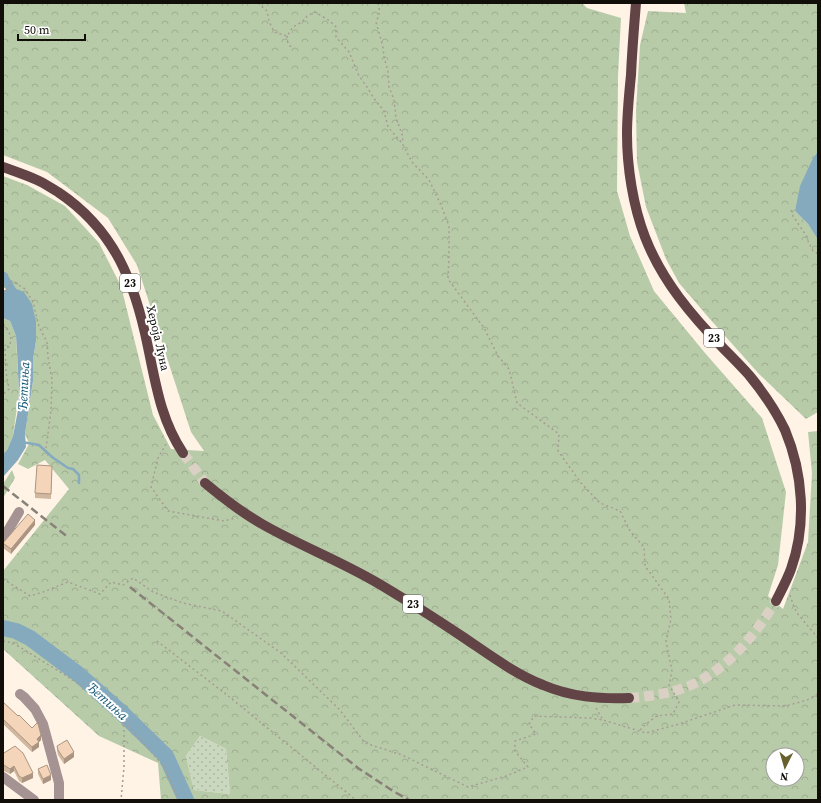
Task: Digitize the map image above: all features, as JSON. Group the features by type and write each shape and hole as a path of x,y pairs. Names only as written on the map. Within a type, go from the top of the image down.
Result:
{"main road":[{"name":"23","path":"636,3 627,134 630,175 639,220 650,249 671,286 689,310 756,383 774,410 785,431 798,475 801,498 799,532 791,568 776,601"},
{"name":"Хероја Луна","path":"3,167 38,180 69,200 103,233 118,256 136,298 148,344 159,398 167,423 175,440 183,452"},
{"name":"23","path":"205,483 249,516 347,566 384,587 518,674 542,685 569,694 590,697 629,698"}],"street":[{"path":"3,539 20,512"},
{"path":"20,694 35,709 43,724 59,783 59,800"},
{"path":"3,776 34,800"}],"path":[{"path":"258,3 267,11 269,21 274,32 287,36"},
{"path":"378,3 380,9 376,22 388,71 389,86 394,100 396,118 403,137 402,143"},
{"path":"293,48 289,45 287,36 293,27 302,22 307,16 315,12 330,21 336,27 336,37 349,52 359,76 372,97 384,111 388,127 402,143 412,162 429,180 449,226 448,279 484,328 498,356 509,369 517,403 559,434 558,452 581,483 600,503 620,511 630,531 644,547 645,566 669,599 671,619 666,641 672,671 669,685 678,702 673,714 657,716 639,731"},
{"path":"791,210 793,216 807,237 813,251 818,254"},
{"path":"3,295 12,281 25,289 33,302 39,327 47,342 52,380 51,411 46,448"},
{"path":"3,285 7,289"},
{"path":"3,325 11,336 10,346 5,350 6,372 9,389 3,394"},
{"path":"172,433 158,458 151,487 168,510 224,520 249,516"},
{"path":"3,579 30,596 68,582 100,594 111,582 122,585 133,578 153,592 183,603 222,611 281,653 338,709 365,743 402,755 468,787 506,776 528,767 515,751 515,741 536,734 529,724 534,716 604,720 646,733 679,724 735,705 786,706 807,700 818,694"},
{"path":"783,588 790,594 794,607 800,618 818,638"},
{"path":"3,641 13,643 90,692 124,722 165,768 179,800"},
{"path":"157,641 227,695 354,800"},
{"path":"590,697 604,720"},
{"path":"121,800 124,767 124,722"}],"green space":[{"path":"3,3 582,3 587,8 621,18 618,76 617,191 630,236 654,291 705,353 762,418 786,492 778,565 768,596 783,609 808,542 812,473 808,432 818,431 818,800 161,800 158,763 99,736 3,649 3,571 69,489 45,460 28,469 18,464 29,444 35,444 29,443 25,434 33,381 33,360 36,341 14,288 3,288 3,176 27,185 65,206 99,243 121,286 153,415 171,449 204,451 191,432 137,265 108,218 47,172 3,155","holes":["200,736 226,749 230,794 194,790 186,756"]},
{"path":"684,3 818,3 818,151 813,158 795,211 808,224 818,240 818,412 806,419 759,374 679,283 666,259 646,207 637,162 636,111 640,45 648,11 686,13"},
{"path":"3,318 10,321 16,336 19,393 13,436 7,450 3,454"},
{"path":"12,470 15,478 3,498 3,484"},
{"path":"200,736 226,749 230,794 194,790 186,756"}],"water":[{"path":"818,151 818,240 808,224 795,211 800,186 813,158"},
{"path":"14,288 24,292 32,304 36,322 36,341 33,360 33,381 25,434 26,447 18,460 3,477 3,454 7,450 13,436 18,410 19,393 16,336 10,321 3,318 3,290"}],"building":[{"path":"37,465 52,466 51,494 35,493"},
{"path":"28,514 35,520 11,549 3,543"},
{"path":"3,702 32,728 37,723 38,724 41,735 37,739 39,742 32,747 3,719"},
{"path":"67,740 74,752 64,759 57,746"},
{"path":"15,746 23,753 33,773 22,778 19,776 14,766 10,769 4,765 3,766 3,752 4,753"},
{"path":"47,765 51,775 43,779 38,769"}],"waterway":[{"path":"3,276 16,300"},
{"path":"22,442 39,445 52,457 68,468 73,469 79,475 79,483"},
{"name":"Ђетиња","path":"3,628 16,631 30,638 78,674 121,712 166,756 186,800"}],"tunnel":[{"path":"183,453 205,483"},
{"path":"629,698 660,694 682,689 716,671 749,639 776,601"}],"railway":[{"path":"3,486 69,538"},
{"path":"130,587 358,768 409,800"}]}
